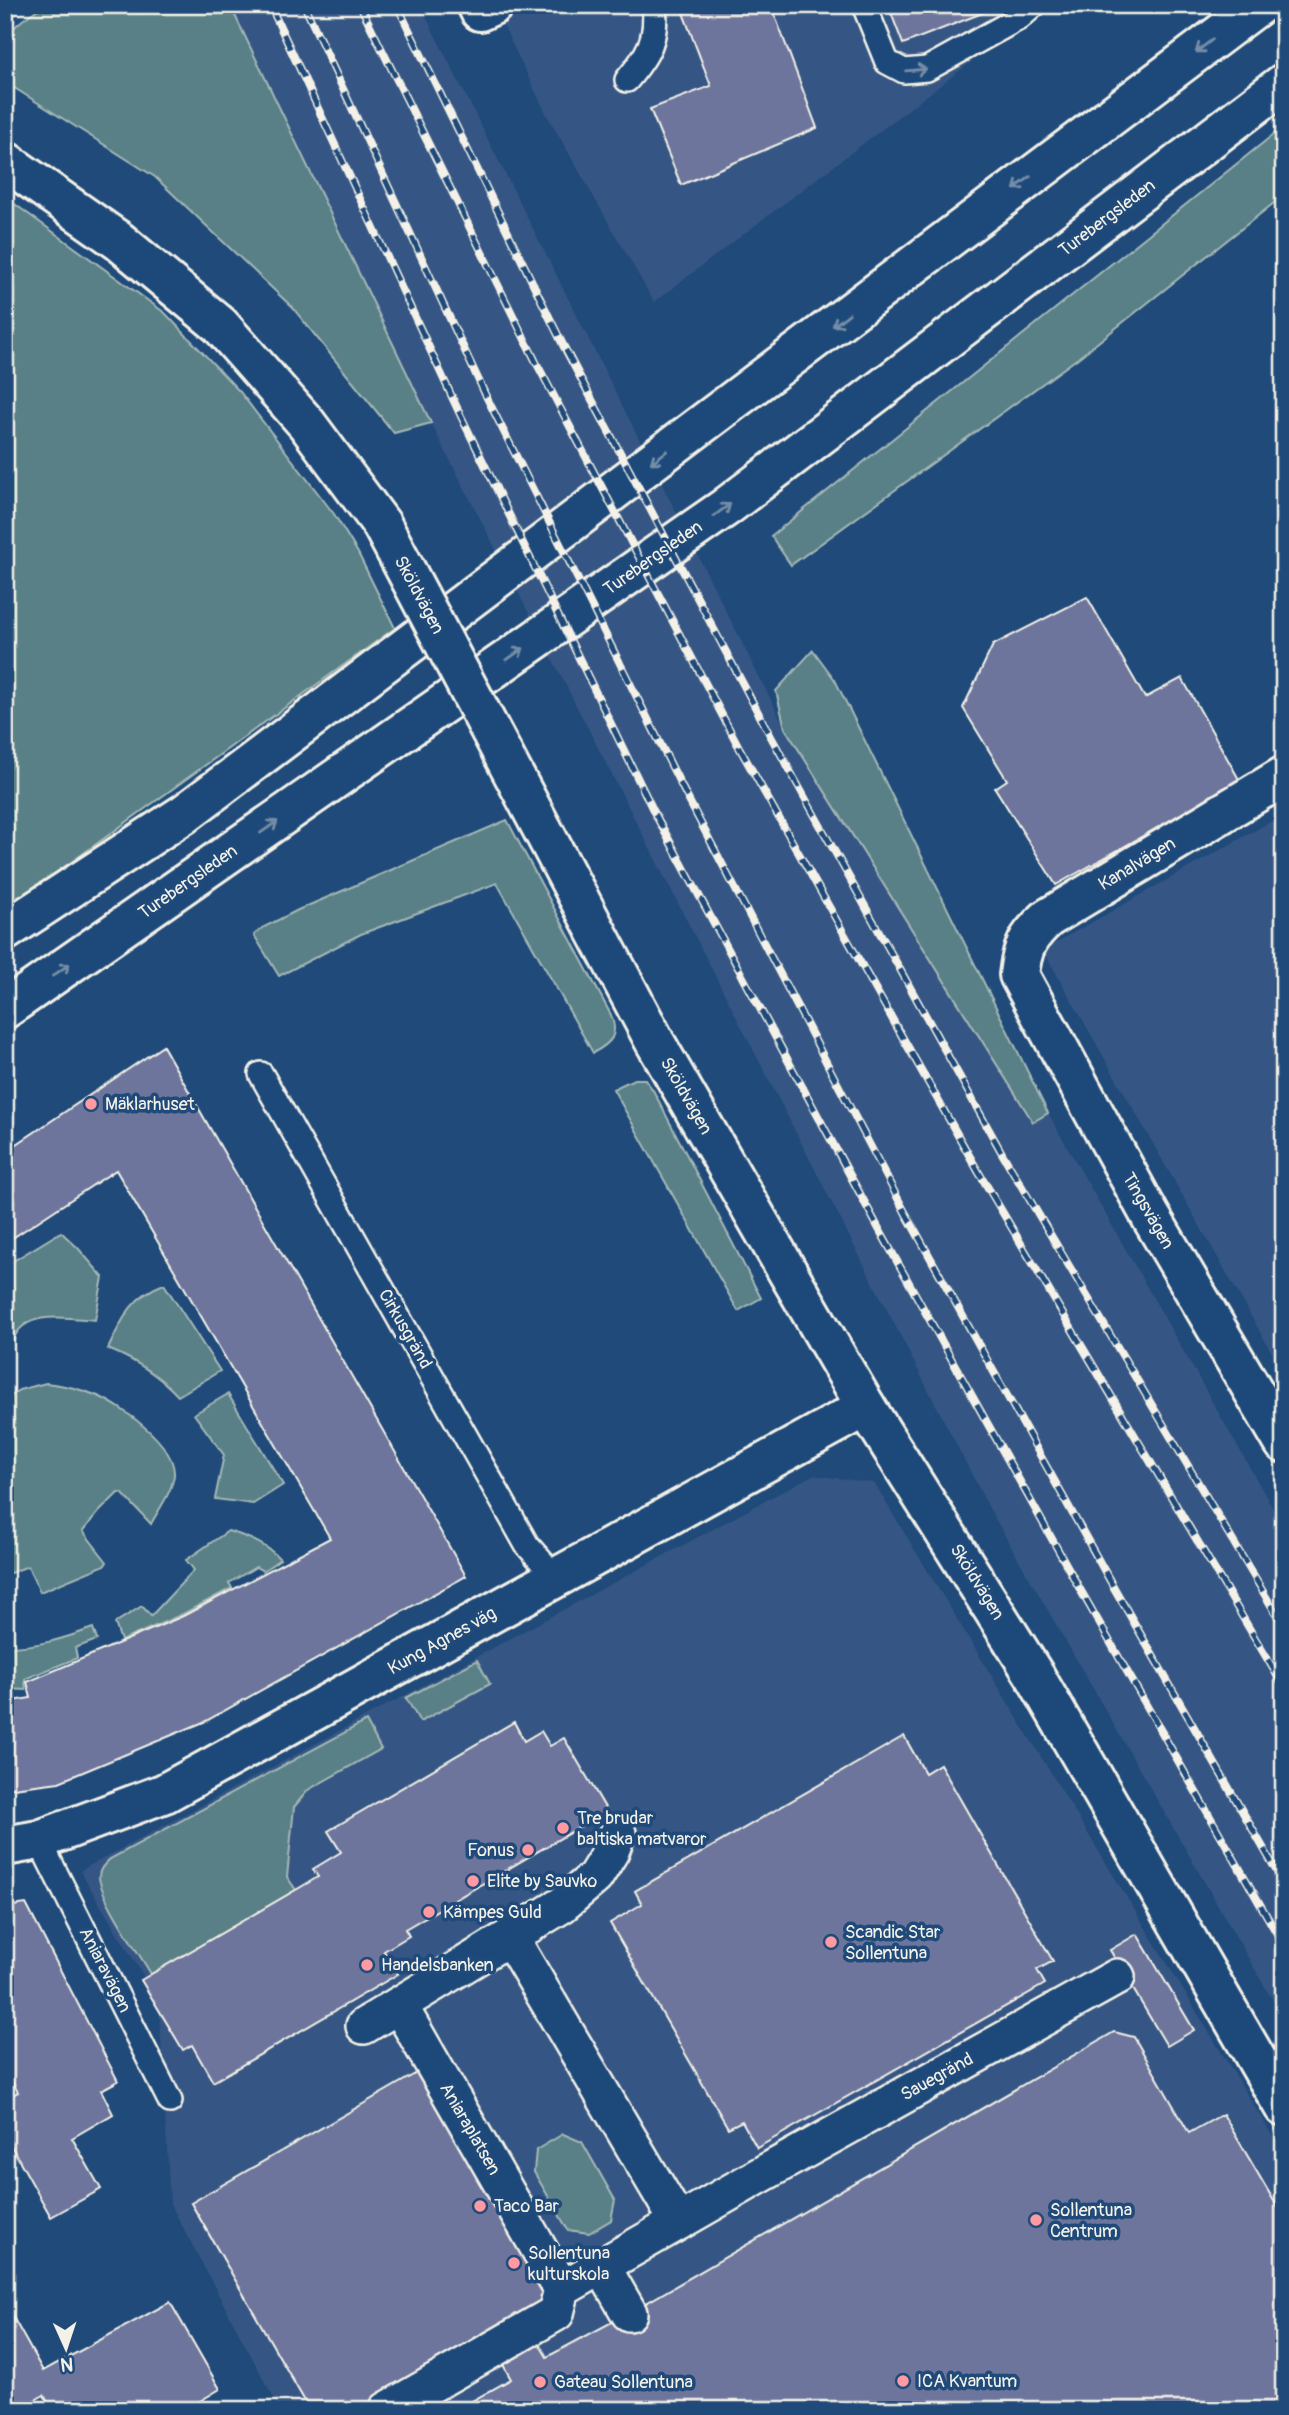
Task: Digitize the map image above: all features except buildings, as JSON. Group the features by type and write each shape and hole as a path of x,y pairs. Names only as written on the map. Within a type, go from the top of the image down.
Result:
{"street":[{"path":"5,931 184,814 1259,5"},
{"name":"Turebergsleden","path":"5,1009 726,507 1284,83"},
{"name":"Sköldvägen","path":"5,161 119,241 220,325 307,424 382,525 655,1042 866,1407 1035,1676 1284,2107"},
{"name":"Kanalvägen","path":"1019,975 1021,956 1031,933 1048,918 1284,776"},
{"name":"Tingsvägen","path":"1019,975 1144,1205 1284,1443"},
{"name":"Kung Agnes väg","path":"22,1843 165,1793 866,1407"},
{"path":"364,2026 562,1905 595,1877 611,1851 618,1833"},
{"path":"510,1937 678,2222"},
{"name":"Sauegränd","path":"562,2289 1117,1977"},
{"name":"Aniaraplatsen","path":"399,2005 562,2289"},
{"path":"602,2266 629,2313"},
{"path":"387,2410 556,2312 562,2289"}],"lane":[{"path":"627,80 644,60 656,27 654,5"},
{"path":"864,5 887,62 904,71 927,69 1019,18 1034,5"},
{"name":"Cirkusgränd","path":"261,1074 527,1545 556,1578"},
{"name":"Aniaravägen","path":"22,1843 170,2101"}],"shaded area":[{"path":"230,5 420,5 785,728 1033,1122 1048,1113 1284,1528 1284,2020 989,1508 431,423"},
{"path":"521,5 1046,5 654,302 547,115 498,15"},
{"path":"1284,814 1284,1374 1043,950"},
{"path":"813,1475 874,1483 1284,2155 1284,2410 280,2410 170,2203 159,2002 80,1871"}],"green space":[{"path":"44,5 230,5 431,423 394,433 293,308 155,177 5,82 5,53 9,36 20,22"},
{"path":"1284,126 1284,195 1078,358 791,565 771,536"},
{"path":"5,197 165,313 240,392 334,514 358,553 395,628 5,910"},
{"path":"813,650 835,680 1048,1113 1033,1122 785,728 776,691"},
{"path":"507,820 611,1015 614,1034 605,1046 593,1053 497,883 361,934 279,976 254,935 262,928 298,910"},
{"path":"634,1079 645,1079 653,1090 761,1298 738,1311 613,1089"},
{"path":"61,1232 103,1277 95,1320 60,1317 36,1320 18,1331 13,1341 5,1332 5,1266"},
{"path":"164,1284 220,1371 178,1396 146,1368 108,1349 135,1302"},
{"path":"46,1383 98,1396 134,1418 166,1452 174,1475 168,1494 151,1524 122,1493 118,1493 83,1531 107,1562 105,1565 40,1592 28,1566 5,1575 5,1401 19,1390"},
{"path":"228,1394 283,1485 253,1504 215,1499 224,1455 194,1414"},
{"path":"228,1531 269,1549 280,1559 263,1571 256,1567 229,1583 232,1588 183,1614 121,1641 115,1623 142,1606 151,1616 194,1570 186,1560"},
{"path":"93,1628 97,1640 75,1648 77,1658 25,1679 26,1690 5,1689 5,1647 50,1642"},
{"path":"477,1660 490,1684 420,1722 406,1698"},
{"path":"366,1721 381,1749 308,1790 294,1807 287,1877 296,1890 151,1974 101,1887 99,1877 104,1865 110,1859"},
{"path":"563,2134 582,2142 615,2200 611,2220 589,2233 568,2230 534,2172 536,2150"}],"railway":[{"path":"270,5 459,412 654,812 879,1229 1081,1591 1284,1946"},
{"path":"304,5 485,394 686,795 905,1212 1109,1579 1284,1884"},
{"path":"360,5 537,364 740,749 978,1171 1284,1687"},
{"path":"397,5 563,345 769,733 1003,1155 1284,1627"}],"place":[{"name":"Mäklarhuset","path":"91,1104"},
{"name":"Tre brudar baltiska matvaror","path":"563,1828"},
{"name":"Fonus","path":"528,1850"},
{"name":"Elite by Sauvko","path":"473,1881"},
{"name":"Kämpes Guld","path":"429,1912"},
{"name":"Scandic Star Sollentuna","path":"831,1942"},
{"name":"Handelsbanken","path":"367,1965"},
{"name":"Taco Bar","path":"480,2206"},
{"name":"Sollentuna Centrum","path":"1036,2220"},
{"name":"Sollentuna kulturskola","path":"514,2263"},
{"name":"ICA Kvantum","path":"903,2381"},
{"name":"Gateau Sollentuna","path":"540,2382"}]}
